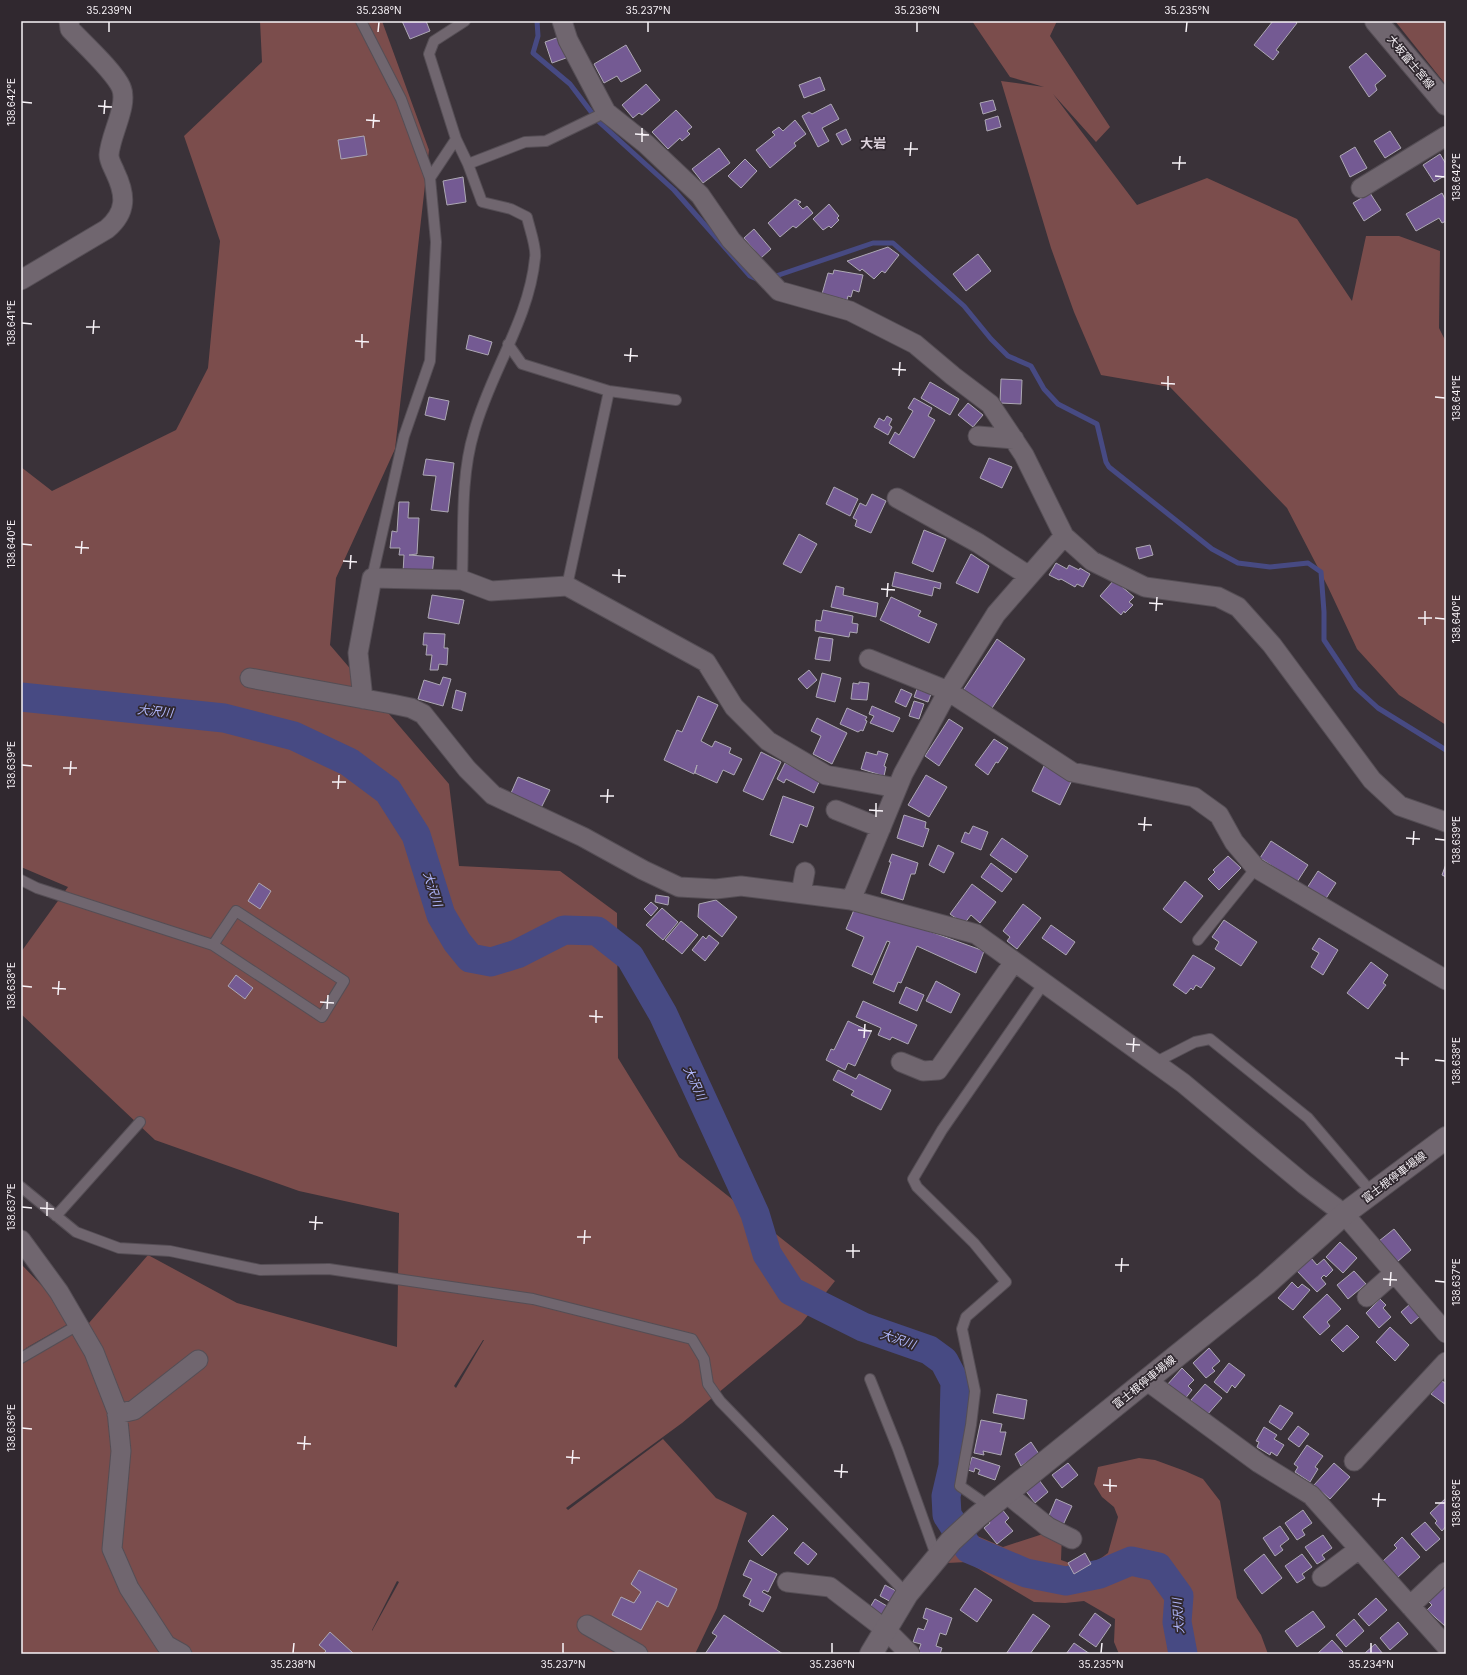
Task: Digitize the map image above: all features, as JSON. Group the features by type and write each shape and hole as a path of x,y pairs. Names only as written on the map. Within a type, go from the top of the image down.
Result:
{"main road":[{"name":"大坂富士宮線","path":"1376,21 1446,104"},
{"name":"富士根停車場線","path":"872,1654 907,1594 951,1541 991,1506 1266,1284 1344,1214 1446,1138"}],"street":[{"path":"21,280 107,229 118,220 123,208 122,186 109,158 110,143 123,104 121,87 113,75 70,29 69,21"},
{"path":"562,21 568,40 606,112 646,144 700,195 731,240 779,291 850,312 915,344 953,376 990,404 1024,455 1064,536 1092,561 1144,587 1218,597 1238,607 1272,645 1372,780 1400,806 1446,822"},
{"path":"1361,188 1446,136"},
{"path":"978,436 1014,439"},
{"path":"897,498 978,543 1029,576"},
{"path":"851,900 903,774 948,691 996,614 1064,536"},
{"path":"363,699 358,653 372,578 462,580 491,591 567,586 706,662 734,707 768,741 826,776 897,788"},
{"path":"869,659 948,691 1072,772 1194,797 1218,815 1234,842 1256,868 1446,980"},
{"path":"250,678 411,708 423,714 467,769 493,795 583,837 643,870 679,887 716,889 741,886 851,900 976,934 1183,1083 1304,1184 1344,1214 1393,1274 1446,1333"},
{"path":"836,810 881,828"},
{"path":"801,893 805,872"},
{"path":"901,1062 923,1071 938,1070 1014,962"},
{"path":"21,1240 59,1292 94,1352 117,1414 121,1451 112,1549 129,1588 166,1645 182,1654"},
{"path":"1366,1297 1393,1274"},
{"path":"117,1414 134,1410 198,1360"},
{"path":"1354,1461 1446,1362"},
{"path":"1146,1380 1260,1463 1311,1495 1446,1646"},
{"path":"991,1506 1048,1527 1072,1539"},
{"path":"1322,1577 1360,1549"},
{"path":"1410,1606 1446,1572"},
{"path":"787,1582 830,1587 886,1630 910,1654"},
{"path":"587,1625 638,1654"}],"lane":[{"path":"361,21 401,99 430,178 436,242 430,361 404,436 372,578"},
{"path":"462,580 466,466 474,432 508,344 524,308 536,257 527,216 510,209 482,202 468,164 456,139 430,54 434,42 465,21"},
{"path":"468,164 525,142 546,141 606,112"},
{"path":"430,178 456,139"},
{"path":"508,344 522,364 609,391 676,400"},
{"path":"567,586 609,391"},
{"path":"1198,940 1256,868"},
{"path":"21,880 38,888 212,945 322,1017 344,981 236,911 212,945"},
{"path":"991,1506 960,1486 971,1425 975,1391 962,1328 966,1317 1006,1282 974,1243 917,1187 913,1178 942,1130 1044,983"},
{"path":"1154,1063 1194,1042 1210,1039 1308,1118 1372,1193"},
{"path":"56,1216 140,1122"},
{"path":"21,1187 76,1232 119,1248 170,1252 260,1270 330,1269 533,1299 692,1339 704,1359 708,1384 720,1400 907,1594"},
{"path":"21,1358 78,1325"},
{"path":"870,1379 898,1449 937,1558"}],"shaded area":[{"path":"260,21 382,21 429,150 395,449 336,578 330,645 449,784 459,866 560,871 617,913 618,1058 679,1157 835,1281 801,1324 682,1423 566,1508 568,1510 663,1439 716,1498 747,1513 717,1608 695,1654 21,1654 21,1264 75,1320 26,1348 89,1323 148,1255 237,1303 397,1347 399,1213 299,1191 155,1140 21,1014 21,952 68,887 21,867 21,467 52,491 176,430 208,368 220,241 184,136 262,62","holes":["484,1340 456,1388 454,1386","397,1581 399,1582 372,1631 372,1630"]},
{"path":"972,21 1057,21 1050,36 1110,127 1096,142 1053,94 1137,205 1207,178 1297,219 1352,301 1366,236 1399,236 1440,251 1439,328 1446,342 1446,725 1399,695 1357,649 1328,587 1287,508 1170,387 1101,375 1074,312 1051,248 1001,81 1044,87 1010,77"},
{"path":"1395,21 1446,21 1446,85"},
{"path":"1139,1458 1155,1460 1203,1479 1220,1501 1237,1598 1261,1635 1268,1654 1119,1654 1114,1642 1115,1619 1084,1601 1065,1603 1034,1602 967,1562 947,1563 943,1555 961,1529 1003,1547 1046,1533 1062,1534 1061,1560 1086,1569 1108,1553 1118,1517 1114,1507 1102,1497 1094,1484 1098,1467"}],"building":[{"path":"402,21 426,21 430,31 410,39"},
{"path":"1273,21 1295,21 1297,23 1276,50 1279,52 1273,60 1254,45"},
{"path":"559,37 566,58 552,63 545,42"},
{"path":"626,45 641,71 621,82 617,76 604,83 594,64"},
{"path":"1366,53 1386,76 1375,85 1377,90 1369,97 1349,67"},
{"path":"820,77 825,90 804,98 799,85"},
{"path":"646,84 660,100 642,115 639,113 633,118 622,105"},
{"path":"993,100 996,110 983,114 980,103"},
{"path":"831,104 839,119 822,128 829,141 818,147 802,116 809,112 812,114"},
{"path":"676,110 692,127 687,131 690,134 682,141 680,138 668,149 652,132"},
{"path":"998,116 1001,127 987,131 985,120"},
{"path":"795,120 806,134 794,143 796,146 770,168 756,150 775,135 772,132 779,127 783,131"},
{"path":"846,129 851,140 842,145 836,134"},
{"path":"1390,131 1401,148 1385,158 1374,141"},
{"path":"364,136 367,155 341,159 338,140"},
{"path":"1355,147 1367,168 1350,177 1340,156"},
{"path":"719,148 730,163 703,183 692,169"},
{"path":"1440,154 1446,164 1446,175 1434,182 1423,165"},
{"path":"745,159 757,171 741,188 728,176"},
{"path":"463,177 466,202 447,205 443,181"},
{"path":"1370,193 1381,210 1364,221 1353,203"},
{"path":"1442,193 1446,201 1446,221 1442,223 1439,218 1416,231 1406,214"},
{"path":"795,199 801,202 798,204 803,209 807,206 813,213 796,228 793,226 780,237 768,223"},
{"path":"829,204 839,216 837,218 839,220 831,228 829,226 823,230 813,219"},
{"path":"754,229 771,249 761,258 744,238"},
{"path":"888,247 899,255 885,273 882,271 874,279 862,269 860,271 847,261"},
{"path":"978,254 991,271 966,291 953,274"},
{"path":"834,270 863,275 859,292 853,290 851,297 848,296 847,300 822,294 828,273 833,274"},
{"path":"469,335 492,342 488,355 466,349"},
{"path":"1001,379 1022,380 1021,404 1000,403"},
{"path":"930,382 959,399 950,415 921,398"},
{"path":"429,397 449,401 445,420 425,415"},
{"path":"914,398 932,408 928,416 935,420 914,458 889,443 895,432 899,435 913,411 908,408"},
{"path":"968,403 983,415 973,427 958,415"},
{"path":"887,416 892,419 889,425 892,427 888,435 874,427 879,418 884,421"},
{"path":"989,458 1012,467 1002,488 980,478"},
{"path":"426,459 454,463 448,512 431,510 436,476 423,475"},
{"path":"834,487 858,499 850,516 826,504"},
{"path":"872,494 886,501 871,533 855,526 857,520 853,518 860,503 866,506"},
{"path":"399,502 409,502 408,518 419,518 417,554 409,555 434,557 432,575 403,573 404,555 399,555 400,548 390,548 392,531 397,532"},
{"path":"924,530 946,539 933,572 912,563"},
{"path":"799,534 817,544 801,573 783,564"},
{"path":"1150,545 1153,555 1139,559 1136,548"},
{"path":"971,554 989,566 978,593 956,583"},
{"path":"1056,563 1067,569 1069,565 1079,570 1080,568 1090,574 1083,587 1077,584 1075,587 1061,579 1059,580 1049,575"},
{"path":"895,572 941,583 940,589 934,587 932,596 892,586"},
{"path":"1114,580 1134,597 1129,602 1133,605 1121,615 1100,596"},
{"path":"836,586 844,588 843,595 878,603 876,617 831,607"},
{"path":"432,595 464,600 459,624 428,618"},
{"path":"891,597 921,611 918,616 937,624 929,643 880,620"},
{"path":"823,610 853,616 852,623 858,624 857,633 850,632 849,637 815,631 816,620 821,621"},
{"path":"424,633 445,634 444,648 448,648 447,665 439,664 438,670 430,670 432,655 426,655 427,645 423,645"},
{"path":"819,637 833,639 830,661 815,659"},
{"path":"997,639 1025,659 990,711 962,692"},
{"path":"809,670 817,680 807,689 798,679"},
{"path":"822,673 841,678 835,702 816,697"},
{"path":"443,677 451,679 443,706 418,699 424,680 440,685"},
{"path":"859,682 869,683 867,700 851,699 853,683 859,684"},
{"path":"901,689 912,694 906,707 895,702"},
{"path":"917,689 931,694 928,702 914,697"},
{"path":"456,690 466,693 462,711 452,708"},
{"path":"698,696 718,705 701,741 712,747 715,741 731,748 729,753 742,759 734,775 723,770 717,783 695,773 697,765 694,774 664,760 677,730 682,732"},
{"path":"914,701 924,704 919,719 909,716"},
{"path":"872,706 900,718 893,732 870,723 874,716 869,714"},
{"path":"847,708 867,717 863,731 861,730 858,732 840,724"},
{"path":"817,718 847,733 832,764 813,754 821,736 811,731"},
{"path":"949,719 963,728 939,766 925,756"},
{"path":"994,739 1008,748 998,763 996,762 988,775 975,765"},
{"path":"878,751 888,754 884,766 886,767 884,776 861,769 866,752 877,755"},
{"path":"761,752 781,762 763,800 743,791"},
{"path":"785,763 820,780 814,793 786,779 784,783 777,779"},
{"path":"1044,766 1072,780 1060,805 1032,791"},
{"path":"926,775 947,787 929,817 908,805"},
{"path":"518,777 550,790 538,814 508,800"},
{"path":"783,796 814,807 807,827 800,824 793,843 770,835"},
{"path":"904,815 926,822 925,828 929,829 923,847 897,838"},
{"path":"973,826 988,832 981,850 961,842 965,832 969,834"},
{"path":"1002,838 1028,856 1016,873 990,855"},
{"path":"1271,841 1308,865 1297,882 1260,858"},
{"path":"938,845 954,853 944,873 929,865"},
{"path":"892,854 918,863 915,874 911,874 903,900 881,893 891,862 889,862"},
{"path":"1228,856 1241,868 1219,890 1208,879 1215,872 1213,870"},
{"path":"991,863 1012,879 1002,892 981,877"},
{"path":"1446,864 1446,877 1442,875"},
{"path":"1318,871 1336,883 1325,900 1307,888"},
{"path":"1185,881 1203,896 1181,923 1163,909"},
{"path":"259,883 271,891 260,909 248,901"},
{"path":"972,884 996,902 980,923 971,915 964,924 950,914"},
{"path":"656,895 669,897 668,905 655,902"},
{"path":"716,900 737,917 722,937 698,917 699,904"},
{"path":"651,902 658,908 651,916 644,909"},
{"path":"1023,904 1041,918 1017,949 1007,941 1010,937 1003,931"},
{"path":"856,905 984,951 976,973 917,946 901,983 898,982 894,992 873,983 890,942 887,941 872,975 852,966 864,937 846,929"},
{"path":"662,908 678,922 663,940 646,925"},
{"path":"1224,920 1257,942 1241,966 1215,949 1219,942 1212,937"},
{"path":"681,921 698,935 682,954 665,940"},
{"path":"1051,925 1075,942 1066,955 1042,938"},
{"path":"709,935 719,943 705,961 692,950 703,936 706,939"},
{"path":"1319,938 1338,950 1323,975 1311,967 1319,953 1312,949"},
{"path":"1193,955 1215,968 1201,988 1196,985 1193,990 1191,988 1186,994 1173,985"},
{"path":"1371,962 1388,975 1383,983 1386,985 1368,1009 1347,993"},
{"path":"236,975 253,988 245,999 228,986"},
{"path":"936,981 960,994 951,1013 926,1001"},
{"path":"906,987 924,995 917,1011 899,1003"},
{"path":"863,1001 917,1025 908,1044 892,1037 890,1040 878,1035 881,1028 856,1017"},
{"path":"848,1021 871,1032 855,1066 848,1063 845,1070 826,1060 831,1049 834,1050"},
{"path":"838,1070 856,1079 859,1074 891,1090 881,1110 851,1095 854,1091 833,1080"},
{"path":"1394,1229 1411,1250 1397,1262 1379,1241"},
{"path":"1340,1242 1357,1258 1343,1273 1326,1257"},
{"path":"1311,1258 1317,1265 1324,1259 1333,1270 1326,1277 1324,1275 1321,1278 1326,1284 1317,1292 1297,1271"},
{"path":"1354,1271 1366,1284 1348,1299 1337,1285"},
{"path":"1292,1282 1298,1288 1302,1284 1310,1290 1293,1310 1278,1298"},
{"path":"1327,1294 1341,1309 1327,1322 1330,1326 1320,1335 1303,1317"},
{"path":"1380,1299 1386,1305 1383,1308 1391,1317 1379,1328 1366,1313"},
{"path":"1410,1304 1420,1316 1411,1324 1401,1312"},
{"path":"1347,1325 1359,1337 1343,1352 1331,1340"},
{"path":"1390,1327 1409,1345 1395,1361 1376,1342"},
{"path":"1209,1348 1220,1361 1212,1368 1215,1371 1206,1378 1193,1363"},
{"path":"1229,1363 1245,1375 1235,1388 1232,1385 1227,1393 1214,1382"},
{"path":"1182,1368 1194,1380 1188,1386 1192,1390 1184,1400 1167,1385"},
{"path":"1441,1380 1446,1384 1446,1405 1431,1394"},
{"path":"1205,1384 1222,1398 1207,1415 1191,1400"},
{"path":"997,1394 1027,1400 1024,1419 993,1413"},
{"path":"1280,1405 1293,1413 1281,1430 1269,1422"},
{"path":"981,1420 1002,1424 1000,1432 1006,1432 1001,1455 983,1451 984,1455 974,1453"},
{"path":"1298,1426 1309,1434 1299,1447 1288,1439"},
{"path":"1264,1427 1277,1435 1274,1439 1284,1445 1277,1456 1271,1452 1270,1455 1257,1447 1259,1442 1256,1441"},
{"path":"1031,1442 1039,1454 1021,1466 1015,1454"},
{"path":"1307,1445 1323,1456 1315,1467 1318,1469 1310,1482 1295,1472 1298,1467 1294,1464"},
{"path":"972,1457 1000,1466 995,1480 978,1474 980,1470 975,1468 974,1472 968,1470"},
{"path":"1068,1463 1078,1475 1062,1488 1052,1475"},
{"path":"1334,1463 1350,1477 1330,1499 1314,1485"},
{"path":"1039,1480 1048,1492 1035,1503 1025,1490"},
{"path":"1446,1498 1446,1526 1442,1531 1435,1523 1437,1521 1430,1513"},
{"path":"1056,1499 1072,1506 1063,1525 1048,1518"},
{"path":"1001,1508 1009,1518 1005,1522 1013,1531 997,1544 984,1528 990,1523 988,1520"},
{"path":"1303,1510 1312,1523 1302,1530 1305,1535 1297,1540 1285,1523"},
{"path":"773,1515 788,1529 762,1556 748,1541"},
{"path":"1425,1522 1440,1539 1426,1551 1411,1534"},
{"path":"1280,1526 1289,1539 1280,1546 1283,1550 1275,1556 1263,1538"},
{"path":"1323,1535 1332,1548 1322,1555 1325,1559 1317,1564 1305,1547"},
{"path":"1402,1537 1420,1557 1397,1578 1382,1562 1397,1548 1394,1545"},
{"path":"803,1542 817,1554 808,1565 794,1553"},
{"path":"1085,1553 1091,1564 1074,1574 1068,1563"},
{"path":"1264,1554 1282,1578 1262,1594 1244,1570"},
{"path":"1302,1554 1312,1567 1302,1574 1305,1578 1297,1583 1285,1566"},
{"path":"750,1560 777,1574 768,1592 764,1590 762,1592 771,1597 763,1612 749,1605 751,1600 743,1596 752,1579 743,1575"},
{"path":"639,1570 677,1589 668,1607 657,1601 641,1630 612,1615 621,1597 634,1603 641,1592 631,1584"},
{"path":"885,1585 898,1592 893,1603 880,1596"},
{"path":"1442,1587 1446,1590 1445,1626 1427,1610 1432,1605 1429,1602"},
{"path":"975,1588 992,1600 977,1622 960,1610"},
{"path":"1376,1598 1387,1610 1369,1626 1358,1614"},
{"path":"875,1599 887,1606 882,1617 869,1609"},
{"path":"926,1608 952,1618 946,1635 940,1633 936,1646 942,1648 940,1654 924,1654 918,1652 921,1644 913,1642 918,1628 924,1630 928,1620 923,1618"},
{"path":"1313,1611 1325,1627 1297,1647 1285,1631"},
{"path":"1095,1613 1111,1625 1096,1647 1079,1635"},
{"path":"1033,1614 1050,1626 1030,1654 1006,1654"},
{"path":"724,1615 783,1654 705,1654 717,1636 712,1633"},
{"path":"1354,1619 1364,1631 1346,1647 1336,1635"},
{"path":"1398,1622 1408,1634 1390,1650 1380,1638"},
{"path":"330,1632 353,1653 323,1654 326,1651 319,1645"},
{"path":"1332,1640 1343,1652 1341,1654 1317,1654"},
{"path":"1074,1643 1090,1654 1066,1654"},
{"path":"1375,1644 1383,1654 1364,1654"}],"waterway":[{"path":"537,21 538,36 533,53 570,84 598,121 674,190 750,276 759,280"},
{"path":"773,277 873,243 893,243 964,306 991,339 1008,356 1031,366 1044,389 1058,404 1097,424 1106,462 1109,467 1212,549 1238,563 1270,567 1308,563 1321,572 1324,612 1324,640 1356,688 1378,708 1446,750"},
{"name":"大沢川","path":"21,697 224,718 294,736 349,762 388,791 416,835 441,915 457,942 470,958 491,962 517,954 564,930 597,931 630,957 663,1014 755,1214 767,1254 791,1291 863,1327 929,1350 944,1361 955,1382 953,1466 946,1496 947,1515 969,1549 1026,1573 1066,1581 1100,1574 1131,1561 1158,1567 1179,1596 1177,1622 1183,1654"}],"district":[{"name":"大岩","path":"873,143"}]}
